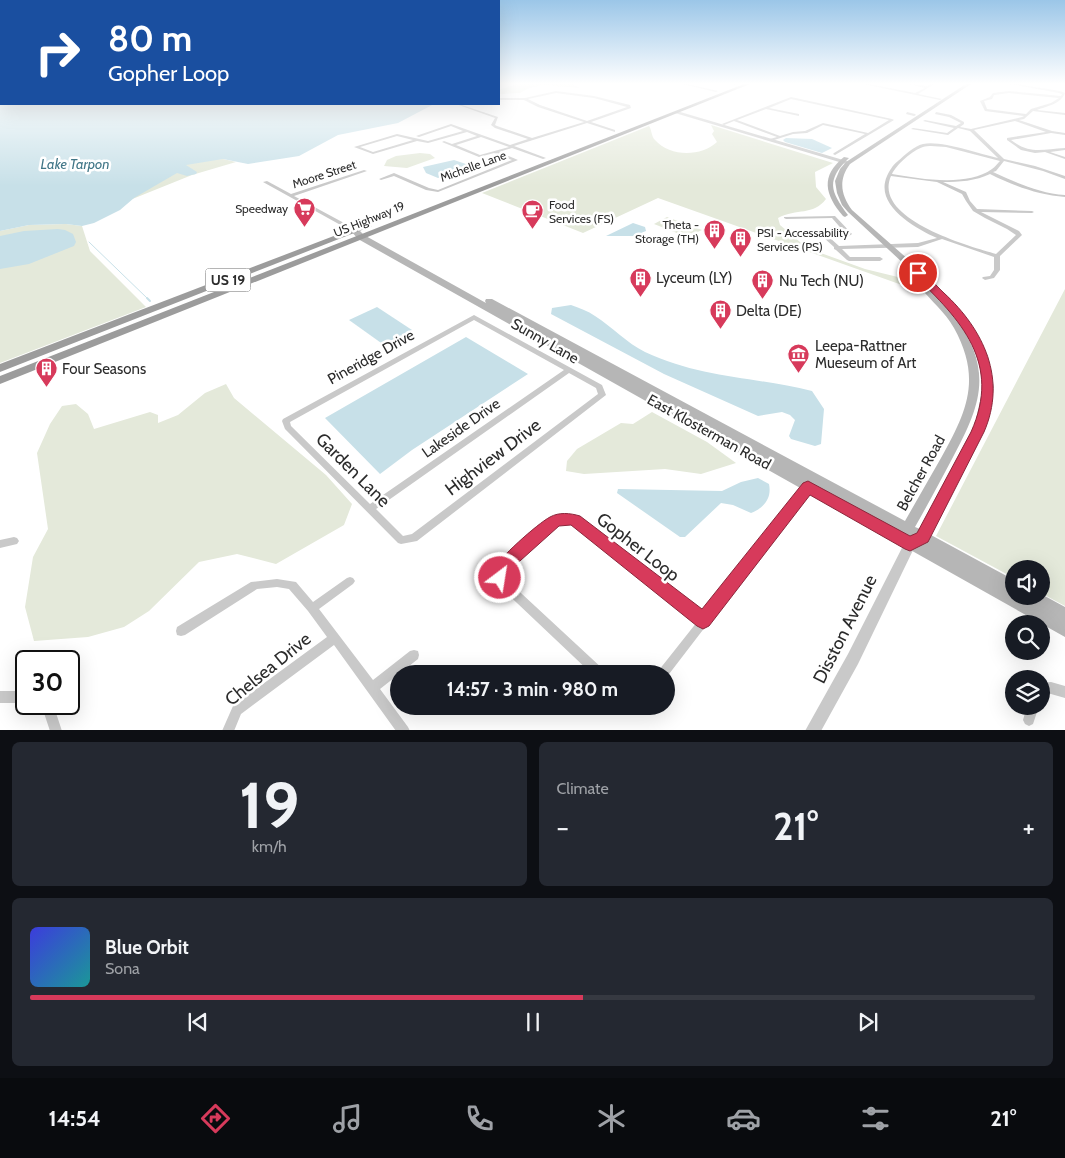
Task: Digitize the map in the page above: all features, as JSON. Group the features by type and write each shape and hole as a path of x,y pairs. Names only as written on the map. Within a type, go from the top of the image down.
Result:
{"highway":[{"name":"US Highway 19","path":"0,368 205,288 361,234 492,184 626,132 625,129 652,118"},
{"name":"US Highway 19","path":"0,380 544,158 615,130 644,121"},
{"path":"603,141 616,133 615,130"},
{"path":"556,159 556,156 574,146"},
{"path":"492,184 497,180 543,162 544,158"},
{"path":"136,326 203,294 205,288"},
{"path":"0,374 62,344"}],"main road":[{"name":"Belcher Road","path":"909,118 844,162 829,178 832,196 842,211 943,296 962,318 982,352 989,394 983,419 913,537"},
{"name":"Belcher Road","path":"844,162 914,118"},
{"name":"East Klosterman Road","path":"361,234 808,487 1005,583"},
{"name":"Belcher Road","path":"884,247 927,290 957,324 971,353 974,374 974,394 965,422 913,537"},
{"name":"East Klosterman Road","path":"513,319 913,537 1065,630"},
{"path":"1047,605 1065,615"}],"street":[{"path":"497,118 493,125 496,127 532,139"},
{"path":"574,118 615,130"},
{"path":"444,142 482,156 602,118"},
{"path":"705,118 844,162"},
{"path":"724,124 743,118"},
{"path":"835,154 892,120 883,118"},
{"path":"913,129 945,134 951,133 962,124 961,121 952,118"},
{"path":"925,121 971,130 1020,118"},
{"path":"1015,120 1051,132 1065,134"},
{"path":"736,121 780,137"},
{"path":"772,140 806,132 823,124 868,134"},
{"path":"466,131 428,142 417,138 397,135 356,147 373,153 417,138 451,126 466,131 511,146 544,158"},
{"path":"971,130 1003,160"},
{"path":"1051,132 1008,139 1024,150 1047,152 1065,158"},
{"path":"453,145 481,136"},
{"path":"997,256 941,238 915,224 893,204 886,185 893,165 922,144 951,147 1026,164 1065,178"},
{"path":"1047,152 1065,149"},
{"name":"Michelle Lane","path":"381,178 394,174 428,189 438,190 516,160 495,152"},
{"path":"891,175 938,182 960,180 990,172 1000,166 1003,160"},
{"name":"Moore Street","path":"290,196 365,171"},
{"path":"990,172 1030,190 1049,195 1065,196"},
{"name":"East Klosterman Road","path":"265,182 361,234"},
{"path":"938,182 964,193 967,202 974,210 986,218 1017,232 1018,235 997,256 997,270 992,277 985,278"},
{"path":"974,210 1032,212"},
{"path":"786,218 833,217 849,234 796,237"},
{"path":"825,236 849,259 880,259"},
{"path":"836,248 918,245 941,238"},
{"name":"Sunny Lane","path":"471,318 478,317 599,387 602,394"},
{"name":"Pineridge Drive","path":"286,421 471,318"},
{"path":"497,328 513,319"},
{"name":"Lakeside Drive","path":"369,509 569,370"},
{"name":"Highview Drive","path":"401,540 414,538 602,394"},
{"name":"Garden Lane","path":"286,421 288,427 401,540"},
{"path":"670,665 808,487"},
{"name":"Gopher Loop","path":"590,665 504,584 500,578 500,571 505,564 561,518 575,520 703,621"},
{"name":"Disston Avenue","path":"812,730 853,659 913,537"},
{"path":"0,544 14,541"},
{"path":"312,608 350,582"},
{"path":"181,631 255,585 277,583 292,585 312,608 404,730"},
{"name":"Chelsea Drive","path":"228,730 238,710 335,638"},
{"path":"372,688 414,655"},
{"path":"1050,688 1065,692"},
{"path":"0,696 15,697"},
{"path":"51,715 56,730"},
{"path":"1029,720 1030,715"}],"shaded area":[{"path":"711,125 833,163 815,172 816,187 826,199 816,208 778,218 780,225 807,248 865,269 906,279 916,290 658,198 583,233 482,193 649,126 655,140 669,150 686,153 703,150 717,142 712,134 714,131"},
{"path":"420,153 430,154 435,158 407,168 384,166 387,160 396,156"},
{"path":"223,159 236,162 192,175 120,204 183,165 201,160"},
{"path":"667,217 702,230 687,237 654,224"},
{"path":"66,224 82,226 90,251 146,307 0,363 0,231 29,225"},
{"path":"1065,289 1065,606 1050,598 1050,560 1005,560 1005,573 936,536"},
{"path":"226,384 234,398 326,475 352,504 344,525 276,564 237,554 199,562 149,611 124,627 88,637 34,641 25,607 33,557 48,529 37,453 50,424 62,406 76,404 88,414 94,429 150,412 158,415 158,423 178,415 205,393"},
{"path":"652,412 707,442 736,463 701,474 665,469 584,474 566,471 567,461 577,449 621,423 633,424"}],"water":[{"name":"Lake Tarpon","path":"0,118 407,118 398,123 338,135 299,156 248,164 223,159 186,165 197,172 196,174 187,176 177,173 134,198 120,210 94,223 82,226 66,224 29,225 0,231"},
{"path":"786,138 812,139 832,148 822,153 785,142 783,140"},
{"path":"454,160 469,165 438,178 426,173 423,167"},
{"path":"633,223 645,227 646,231 633,236 606,236"},
{"path":"58,229 73,234 76,242 74,246 29,264 0,269 0,236 24,231"},
{"path":"571,305 592,314 638,348 666,361 707,372 812,391 824,409 821,444 815,446 791,439 789,436 795,420 790,415 782,412 758,416 664,374 551,314 552,308"},
{"path":"377,307 412,330 384,345 349,320"},
{"path":"466,337 528,374 412,450 380,474 325,418"},
{"path":"758,478 769,484 770,489 766,502 760,508 751,513 733,505 721,503 685,537 680,537 617,493 618,489 722,491 741,482"}],"waterway":[{"path":"89,242 148,299"}],"place":[{"name":"Speedway","path":"304,227"},
{"name":"Food Services (FS)","path":"533,230"},
{"name":"Theta - Storage (TH)","path":"715,250"},
{"name":"PSI - Accessability Services (PS)","path":"741,258"},
{"name":"Lyceum (LY)","path":"640,297"},
{"name":"Nu Tech (NU)","path":"763,300"},
{"name":"Delta (DE)","path":"720,330"},
{"name":"Leepa-Rattner Mueseum of Art","path":"799,374"},
{"name":"Four Seasons","path":"46,388"}],"route":[{"path":"500,578 500,571 505,564 555,521 567,518 575,520 703,621 808,487 910,544 923,537 977,432 983,419 989,394 982,352 972,334 953,307 918,273"}]}
